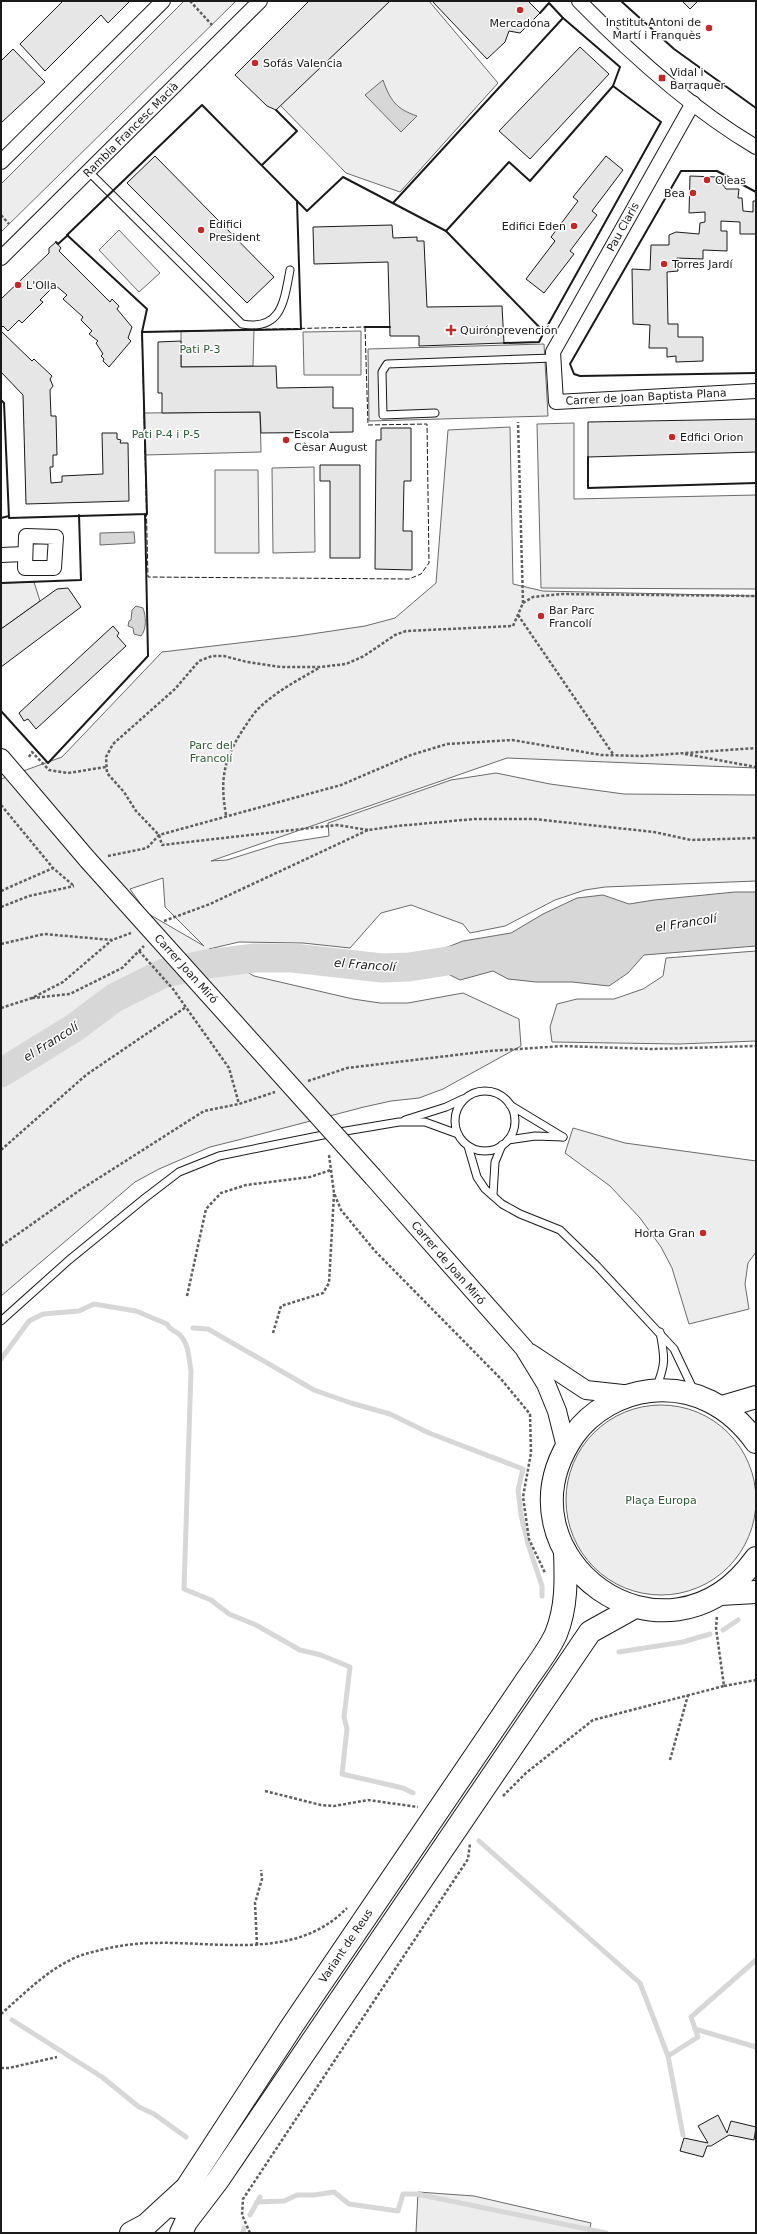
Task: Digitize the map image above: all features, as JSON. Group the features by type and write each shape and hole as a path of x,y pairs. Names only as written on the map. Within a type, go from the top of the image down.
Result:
{"highway":[{"path":"756,1442 746,1428 722,1407 695,1395 669,1390 655,1390 632,1394 616,1400 589,1419 566,1447 555,1479 553,1497 554,1516 565,1551 575,1567 597,1588 617,1601 635,1607 649,1610 678,1609 693,1606 720,1594 742,1576 756,1558"},
{"path":"722,1407 756,1397"},
{"name":"Variant de Reus","path":"148,2233 169,2216 184,2190 287,2033 542,1656 555,1634 563,1609 566,1591 565,1551"},
{"path":"720,1594 756,1592"},
{"path":"181,2233 186,2222 218,2180 590,1632 635,1607"},
{"path":"189,2233 218,2180"},
{"path":"131,2233 146,2225 184,2190"}],"street":[{"path":"1,162 163,1"},
{"name":"Rambla Francesc Macià","path":"1,258 260,1"},
{"path":"579,1 614,37 733,134 756,147"},
{"name":"Pau Claris","path":"553,355 693,102"},
{"name":"Carrer de Joan Baptista Plana","path":"553,355 556,402 756,391"},
{"path":"1,555 25,554"},
{"name":"Carrer Joan Miró","path":"1,758 88,860 373,1177"},
{"name":"Carrer de Joan Miró","path":"373,1177 552,1378 586,1390 632,1394"},
{"path":"552,1378 557,1411 566,1447"}],"lane":[{"path":"89,172 242,324 251,326 264,323 277,316 283,305 290,270"},
{"path":"436,413 382,415 382,372 387,364 553,355"},
{"path":"1,1321 69,1260 179,1172 219,1156 328,1134 399,1122 446,1107 480,1091 489,1091 504,1098 510,1105 563,1137 535,1136 508,1140 502,1145 485,1151 468,1146"},
{"path":"458,1134 455,1115 464,1099"},
{"path":"508,1140 514,1122 510,1105"},
{"path":"399,1122 424,1122 458,1134 468,1146 477,1177 485,1188 502,1204 520,1214 560,1230 597,1266 660,1332 674,1349 695,1395"},
{"path":"493,1195 495,1162 502,1145"},
{"path":"655,1390 663,1370 665,1358 660,1332"}],"path":[{"path":"190,1 212,25"},
{"path":"1,215 9,224"},
{"path":"518,422 524,603 513,626 406,631 395,635 364,656 346,664 320,667 280,667 247,662 224,656 212,656 200,662 175,689 113,744 106,757 107,773 124,792 136,810 159,834 162,845 337,825 368,830 474,819 534,819 654,832 691,840 756,838"},
{"path":"524,603 533,597 561,594 756,596"},
{"path":"518,615 614,755"},
{"path":"226,815 222,792 224,767 237,739 258,709 273,696 320,667"},
{"path":"88,860 147,848 159,834 341,785 411,755 447,744 512,740 601,755 643,756 756,748"},
{"path":"29,757 32,752 49,770 68,773 106,767"},
{"path":"680,753 756,767"},
{"path":"1,805 53,868 74,886 29,896 1,908"},
{"path":"156,924 210,904 368,830"},
{"path":"1,892 53,868"},
{"path":"165,924 170,919"},
{"path":"1,1008 32,998 63,982 112,940 136,932"},
{"path":"1,944 44,934 112,940"},
{"path":"32,998 70,994 122,968 149,940"},
{"path":"139,951 168,983 229,1068 239,1104"},
{"path":"1,1150 86,1075 186,1007"},
{"path":"304,1082 347,1068 489,1051 563,1046 652,1049 756,1046"},
{"path":"1,1246 80,1190 204,1111 239,1104 282,1089"},
{"path":"328,1134 330,1170 334,1193 341,1210 375,1251 501,1379 530,1414 531,1453 524,1497 529,1539 545,1571 545,1578"},
{"path":"187,1296 206,1209 213,1199 221,1193 246,1184 310,1177 330,1170"},
{"path":"273,1333 281,1306 323,1293 329,1283 334,1193"},
{"path":"720,1594 716,1628 724,1686"},
{"path":"499,1800 526,1773 593,1720 724,1686 756,1680"},
{"path":"670,1760 688,1695"},
{"path":"265,1791 322,1805 334,1806 368,1800 418,1807"},
{"path":"413,1814 422,1801"},
{"path":"250,2233 242,2215 243,2199 468,1859 471,1838"},
{"path":"257,1945 255,1903 262,1879 261,1870"},
{"path":"1,2014 53,1970 81,1956 117,1946 153,1943 257,1945 287,1942 311,1933 337,1918 353,1903"},
{"path":"1,2068 10,2068 57,2058"}],"shaded area":[{"path":"184,1 236,1 1,232 1,184"},
{"path":"390,1 429,1 498,83 400,192 346,173 280,105"},
{"path":"119,230 160,273 139,292 99,250"},
{"name":"Pati P-3","path":"254,330 253,366 181,367 181,331"},
{"path":"361,331 361,375 304,375 303,332"},
{"path":"544,344 548,416 369,421 368,349"},
{"name":"Pati P-4 i P-5","path":"260,412 261,452 145,455 144,413"},
{"path":"574,423 574,499 756,495 756,589 541,588 537,424"},
{"path":"510,427 513,584 543,591 756,596 756,768 507,758 211,861 227,860 278,844 329,836 328,823 451,780 496,773 550,784 624,794 756,795 756,881 605,887 585,890 555,900 505,926 470,933 463,924 411,905 381,913 350,948 303,943 239,942 209,949 254,976 353,999 380,1003 408,1003 463,993 519,1019 521,1046 443,1089 419,1098 391,1101 364,1107 210,1147 159,1169 135,1182 1,1296 1,779 62,757 162,652 298,636 365,626 395,618 436,583 448,430","holes":["163,878 165,907 204,946 147,913 130,889"]},
{"path":"314,467 315,552 273,553 272,468"},
{"path":"215,470 258,470 259,553 215,553"},
{"path":"34,582 40,601 1,629 1,583"},
{"path":"756,951 756,1041 679,1044 552,1042 550,1027 557,1004 577,999 614,999 643,989 663,976 666,958"},
{"name":"Horta Gran","path":"573,1128 625,1143 756,1161 756,1252 748,1263 745,1284 749,1309 689,1324 672,1268 661,1247 640,1218 610,1186 565,1153"},
{"name":"Plaça Europa","path":"652,1405 670,1405 689,1409 706,1416 721,1426 735,1440 745,1455 752,1472 756,1491 756,1509 752,1528 745,1545 735,1560 721,1574 706,1584 689,1591 670,1595 652,1595 633,1591 616,1584 601,1574 587,1560 577,1545 570,1528 566,1509 566,1491 570,1472 577,1455 587,1440 601,1426 616,1416 633,1409"},
{"path":"418,2192 474,2196 591,2223 589,2233 416,2233"}],"water":[{"path":"383,80 388,93 395,103 404,110 417,116 401,132 365,95"},
{"path":"134,532 135,543 100,545 100,533"},
{"path":"136,606 143,608 145,615 145,626 141,636 134,634 133,628 128,626 129,621 131,620 132,610"},
{"path":"735,892 756,892 756,946 644,955 628,973 609,986 572,982 536,982 508,979 493,971 460,980 448,974 445,948 463,941 511,933 543,914 577,898 603,895 629,904"}],"building":[{"path":"63,1 130,1 108,23 101,15 45,71 20,44"},
{"path":"309,1 390,1 276,110 267,106 235,75"},
{"path":"432,1 528,1 540,13 520,33 509,31 505,42 487,59"},
{"path":"682,1 698,1 690,9"},
{"path":"580,47 609,74 530,159 499,131"},
{"path":"13,49 45,82 1,123 1,61"},
{"name":"Edifici President","path":"155,156 274,277 247,303 127,183"},
{"name":"Edifici Eden","path":"606,156 623,170 592,211 597,215 570,251 574,254 544,293 526,279 555,241 551,237 578,201 573,197"},
{"name":"Torres Jardí","path":"690,176 717,177 726,189 739,189 738,198 742,198 743,211 753,212 753,201 756,201 756,234 740,234 740,222 721,221 721,231 727,231 727,251 703,250 703,259 677,258 678,271 667,272 668,324 678,324 678,337 703,337 703,361 676,362 676,356 667,357 667,348 649,348 650,325 633,324 632,269 650,270 651,245 669,245 669,235 676,232 699,234 700,223 705,222 705,212 689,213"},
{"path":"392,225 393,238 417,237 417,241 424,241 427,307 502,306 504,343 419,346 419,336 390,336 388,262 314,264 313,227"},
{"path":"56,242 61,248 59,251 110,302 112,299 119,306 117,309 132,327 128,338 131,341 109,367 103,361 104,359 101,356 103,354 96,343 98,341 89,334 92,331 81,320 83,317 63,299 67,295 55,285 40,300 43,302 22,323 19,320 8,331 3,326 1,328 1,299 49,253 49,248"},
{"path":"1,331 32,361 34,359 52,376 50,379 53,386 50,390 51,416 56,416 57,455 53,455 53,467 50,467 51,483 62,482 62,476 103,474 102,433 117,433 117,439 121,440 120,443 128,443 129,501 26,504 23,395 1,372"},
{"path":"181,341 181,367 276,366 277,388 333,387 333,408 353,408 353,432 261,433 260,412 162,413 162,393 158,393 158,342"},
{"name":"Edfici Orion","path":"756,419 756,452 588,457 588,422"},
{"path":"381,428 411,428 411,481 404,481 403,531 412,531 412,570 375,569 376,440 381,440"},
{"path":"320,465 360,465 360,558 330,558 330,481 320,481"},
{"path":"68,588 81,607 1,667 1,629 57,589"},
{"path":"113,626 119,633 117,636 126,646 36,729 28,719 24,721 19,713"},
{"path":"718,2115 727,2133 731,2121 756,2127 754,2140 729,2135 711,2146 707,2146 703,2157 680,2151 684,2138 708,2143 698,2126"}],"waterway":[{"name":"el Francolí","path":"1,1073 74,1028 114,998 164,973 207,964 255,958 293,958 382,968 409,967 486,955"},
{"path":"1,1359 29,1321 43,1314 79,1311 94,1304 136,1311 167,1324 180,1335 187,1347 191,1371 184,1589 211,1600 229,1614 256,1625 300,1650 321,1655 350,1667 344,1717 347,1729 342,1774 403,1788 413,1793"},
{"path":"193,1328 208,1329 314,1390 351,1403 390,1414 429,1433 523,1469 518,1490 521,1515 528,1544 542,1586 542,1596"},
{"path":"723,1630 738,1620"},
{"path":"619,1652 683,1642 710,1634"},
{"path":"479,1841 640,1983 668,2056 683,2135"},
{"path":"668,2056 698,2037 691,2017 756,1960"},
{"path":"12,2020 102,2077 139,2107 154,2114 186,2137"},
{"path":"695,2029 756,2047"},
{"path":"257,2202 284,2201 297,2195 314,2195 334,2192 349,2204 398,2211 403,2194 417,2194 606,2233"},
{"path":"250,2215 260,2197"},
{"path":"243,2233 244,2228"}],"fence":[{"path":"365,327 368,425 427,424 429,563 421,574 409,579 148,577 142,332 365,327"}],"wall":[{"path":"621,1 674,49 756,108"},
{"path":"540,13 549,3 563,18"},
{"path":"393,203 563,18 620,67 613,86 661,122 544,332"},
{"path":"446,231 509,162 530,181 613,86"},
{"path":"202,105 297,201 301,329 142,332 147,309 67,235 202,105"},
{"path":"262,165 297,131 276,110"},
{"path":"756,192 717,171 681,171 570,364 574,374 580,376 756,373"},
{"path":"297,201 307,211 343,177 446,231 544,332 539,342 504,343"},
{"path":"56,242 58,244 68,235"},
{"path":"365,327 390,327"},
{"path":"1,400 4,403 9,518 147,514 142,332"},
{"path":"588,457 588,488 756,483"},
{"path":"1,711 48,763 148,656 145,514"},
{"path":"1,583 81,580 79,515"},
{"path":"1,518 9,516"}],"place":[{"name":"Mercadona","path":"520,10"},
{"name":"Institut Antoni de Martí i Franquès","path":"709,28"},
{"name":"Sofás Valencia","path":"255,63"},
{"name":"Vidal i Barraquer","path":"662,78"},
{"name":"Oleas","path":"707,180"},
{"name":"Bea","path":"693,193"},
{"name":"Edifici Eden","path":"574,226"},
{"name":"Edifici President","path":"201,230"},
{"name":"Torres Jardí","path":"664,264"},
{"name":"L'Olla","path":"18,285"},
{"name":"Quirónprevención","path":"451,330"},
{"name":"Edfici Orion","path":"672,437"},
{"name":"Escola Cèsar August","path":"286,440"},
{"name":"Bar Parc Francolí","path":"541,616"},
{"name":"Horta Gran","path":"703,1233"}],"park label":[{"name":"Parc del Francolí","path":"211,751"}]}
